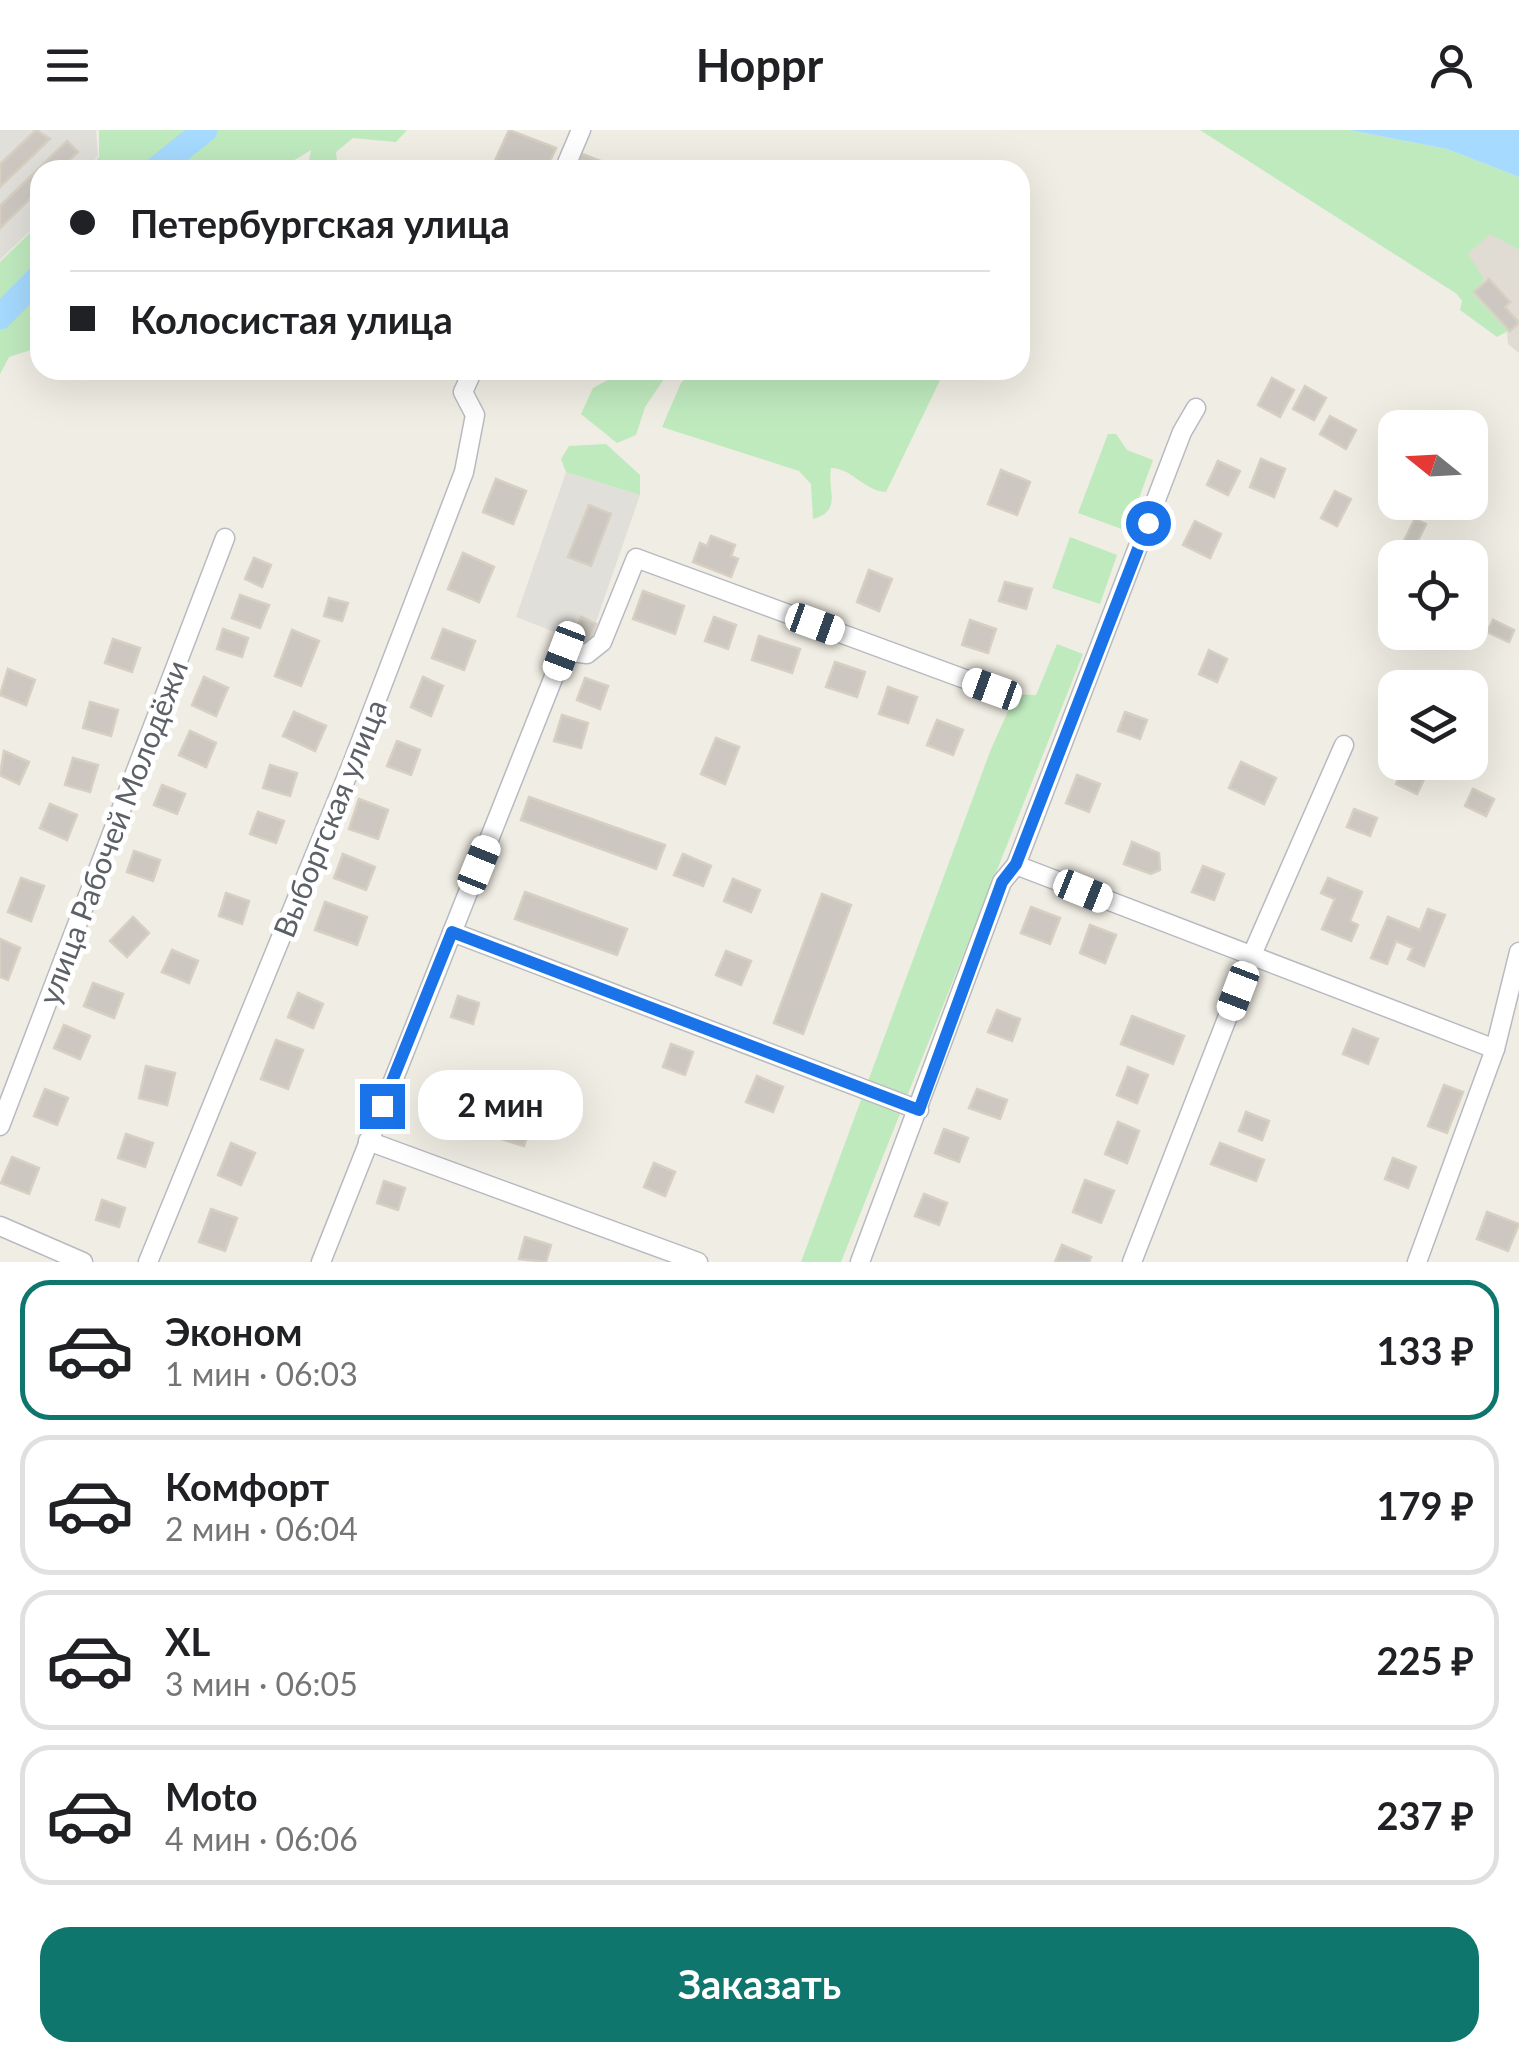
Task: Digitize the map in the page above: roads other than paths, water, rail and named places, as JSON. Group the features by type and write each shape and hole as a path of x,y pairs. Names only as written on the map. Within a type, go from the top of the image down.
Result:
{"street":[{"path":"568,160 581,130"},
{"name":"Выборгская улица","path":"148,1262 352,764 464,472 475,415 463,392 469,380"},
{"path":"860,1262 1002,882 1016,864 1182,432 1196,408"},
{"name":"улица Рабочей Молодёжи","path":"0,1126 225,538"},
{"path":"321,1262 564,651 587,654 602,642 636,558 992,689"},
{"path":"1132,1262 1251,957 1344,745"},
{"path":"1016,864 1495,1050"},
{"path":"452,932 919,1110"},
{"path":"1417,1262 1495,1050 1519,952"},
{"path":"368,1141 698,1262"},
{"path":"0,1226 83,1262"}],"water":[{"path":"1349,130 1519,130 1519,177 1447,149"}],"waterway":[{"path":"168,160 205,130"},
{"path":"0,317 30,286"}]}
